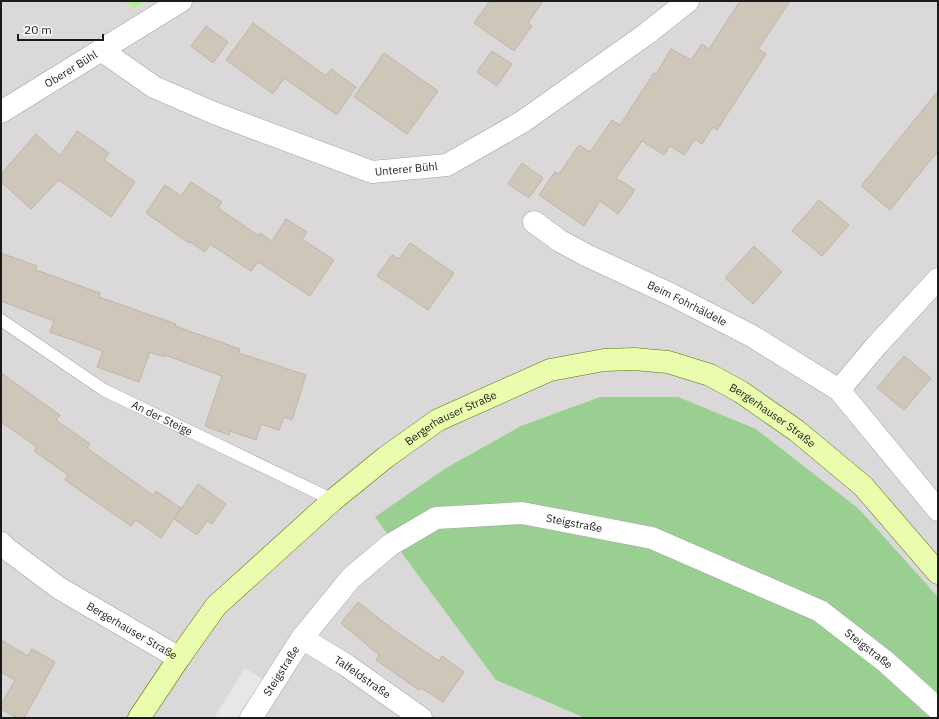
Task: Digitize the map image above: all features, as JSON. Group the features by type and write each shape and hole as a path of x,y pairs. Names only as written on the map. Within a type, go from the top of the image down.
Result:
{"main road":[{"name":"Bergerhauser Straße","path":"179,658 216,606 334,500 386,457 438,420 550,370 604,360 634,359 668,362 710,374 741,392 797,431 863,486 938,573"},
{"path":"139,718 179,658"}],"street":[{"name":"Oberer Bühl","path":"1,112 181,1"},
{"name":"Unterer Bühl","path":"100,50 154,87 214,113 372,172 447,165 522,122 646,35 688,1"},
{"name":"Beim Fohrhäldele","path":"534,222 560,242 672,295 752,336 839,390 938,510"},
{"path":"839,390 876,346 938,279"},
{"name":"Steigstraße","path":"251,718 302,638 350,578 390,545 436,518 522,513 652,538 820,611 886,662 938,709"},
{"name":"Bergerhauser Straße","path":"3,550 59,588 179,658"},
{"name":"Talfeldstraße","path":"302,638 346,665 421,718"}],"lane":[{"name":"An der Steige","path":"1,320 104,390 334,500"}],"shaded area":[{"path":"1,1 123,1 134,9 146,1 938,1 938,718 1,718"},
{"path":"245,668 264,680 241,718 214,718"}],"green space":[{"path":"123,1 146,1 134,9"},
{"path":"600,397 678,397 756,429 859,509 938,597 938,718 585,718 496,680 375,517 446,468 521,426"}],"building":[{"path":"490,1 543,1 528,23 532,26 514,51 474,23"},
{"path":"740,1 790,1 758,49 766,54 717,130 713,127 702,144 695,139 684,155 670,146 664,155 642,141 616,178 635,190 618,214 600,201 584,226 539,195 555,172 559,174 579,145 590,152 612,120 620,125 654,73 656,74 671,49 691,60 702,44 709,49"},
{"path":"253,23 326,76 331,69 356,87 337,115 284,78 273,94 226,60"},
{"path":"206,26 228,42 213,63 191,46"},
{"path":"492,51 512,64 497,86 477,72"},
{"path":"384,53 438,91 407,134 354,97"},
{"path":"938,91 938,151 890,210 861,186"},
{"path":"77,131 109,153 104,160 135,182 111,217 59,180 31,209 1,182 1,174 36,134 60,156"},
{"path":"522,163 543,178 529,198 508,184"},
{"path":"191,182 222,202 218,208 259,236 260,233 272,241 286,219 307,232 302,239 334,260 310,296 258,262 251,271 210,244 205,252 190,242 189,243 146,213 165,185 181,196"},
{"path":"819,200 849,225 822,256 792,231"},
{"path":"410,243 454,273 428,310 377,276 392,255 399,259"},
{"path":"754,246 782,272 753,304 725,278"},
{"path":"1,253 37,266 36,270 100,293 99,297 176,324 175,326 240,349 239,353 306,375 292,420 284,417 279,430 261,424 256,440 230,431 229,435 205,426 222,376 165,355 164,357 150,352 139,382 97,367 103,351 50,332 54,321 1,301"},
{"path":"904,356 931,378 904,410 877,388"},
{"path":"1,373 60,415 56,420 90,444 87,448 153,495 156,491 181,508 161,538 136,520 131,526 65,480 68,475 34,451 37,447 1,422"},
{"path":"198,484 226,504 212,524 207,521 197,535 174,519"},
{"path":"358,602 395,631 439,661 442,656 464,672 443,702 421,688 419,690 376,660 379,655 341,623"},
{"path":"1,640 28,656 32,649 55,662 24,718 17,718 1,709 1,705 15,680 1,672"}]}
